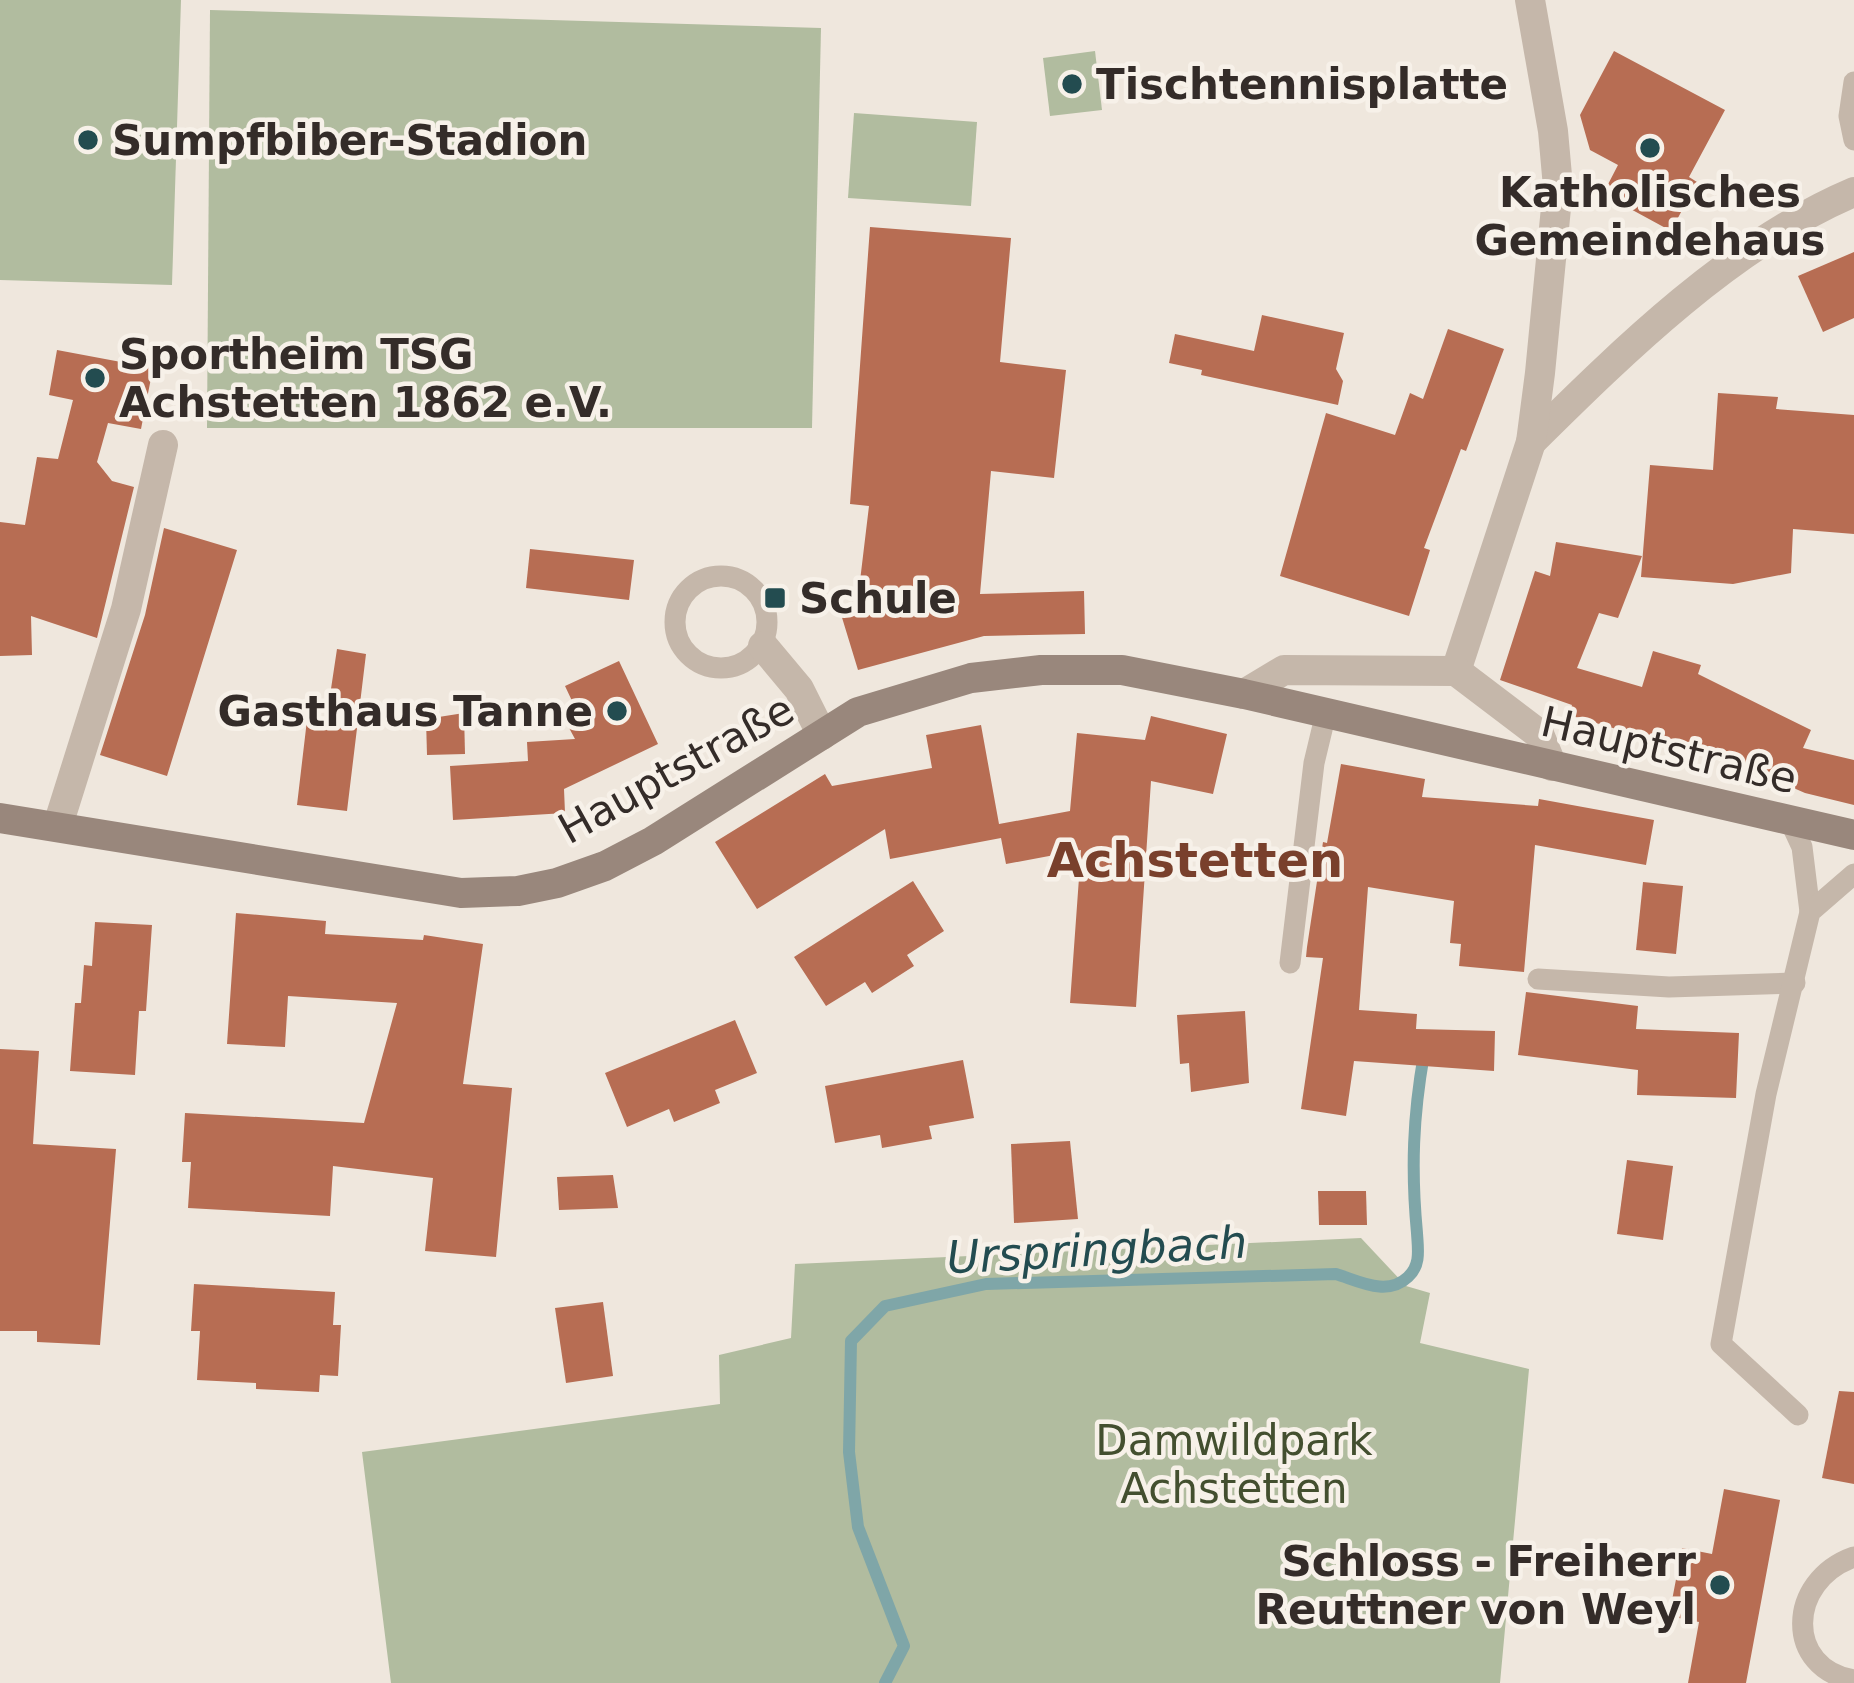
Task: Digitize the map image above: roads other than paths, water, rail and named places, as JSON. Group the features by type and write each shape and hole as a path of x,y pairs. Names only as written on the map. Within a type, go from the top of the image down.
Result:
{"street":[{"path":"1456,671 1531,442 1558,187 1530,0"},
{"path":"1531,442 1609,365 1714,278 1810,211 1854,192"},
{"path":"58,825 126,609 163,445"},
{"path":"763,646 799,689 822,735"},
{"name":"Hauptstraße","path":"0,818 437,890 518,891 605,866 653,841 858,712 970,678 1041,670 1122,670 1854,835"},
{"path":"1244,694 1284,670 1456,671 1539,734 1552,766"}],"lane":[{"path":"1854,82 1849,116 1854,140"},
{"path":"727,574 754,586 769,617 763,646 741,665 712,669 688,655 674,629 679,600 699,580 727,574"},
{"path":"1290,963 1314,764 1326,713"},
{"path":"1790,820 1802,847 1810,912 1766,1094 1721,1344 1798,1415"},
{"path":"1810,912 1854,874"},
{"path":"1538,979 1669,987 1795,983"},
{"path":"1854,1557 1819,1576 1807,1594 1802,1616 1804,1636 1814,1657 1830,1672 1854,1680"}],"waterway":[{"name":"Urspringbach","path":"885,1683 904,1646 858,1527 849,1452 851,1341 885,1306 986,1284 1336,1274 1373,1286 1400,1283 1412,1272 1418,1257 1414,1143 1424,1054"}],"place":[{"name":"Tischtennisplatte","path":"1072,84"},
{"name":"Sumpfbiber-Stadion","path":"88,140"},
{"name":"Katholisches Gemeindehaus","path":"1650,148"},
{"name":"Sportheim TSG Achstetten 1862 e.V.","path":"95,378"},
{"name":"Schule","path":"775,598"},
{"name":"Gasthaus Tanne","path":"617,711"},
{"name":"Schloss - Freiherr Reuttner von Weyl","path":"1720,1585"}],"district":[{"name":"Achstetten","path":"1195,860"}],"park label":[{"name":"Damwildpark Achstetten","path":"1234,1464"}]}
